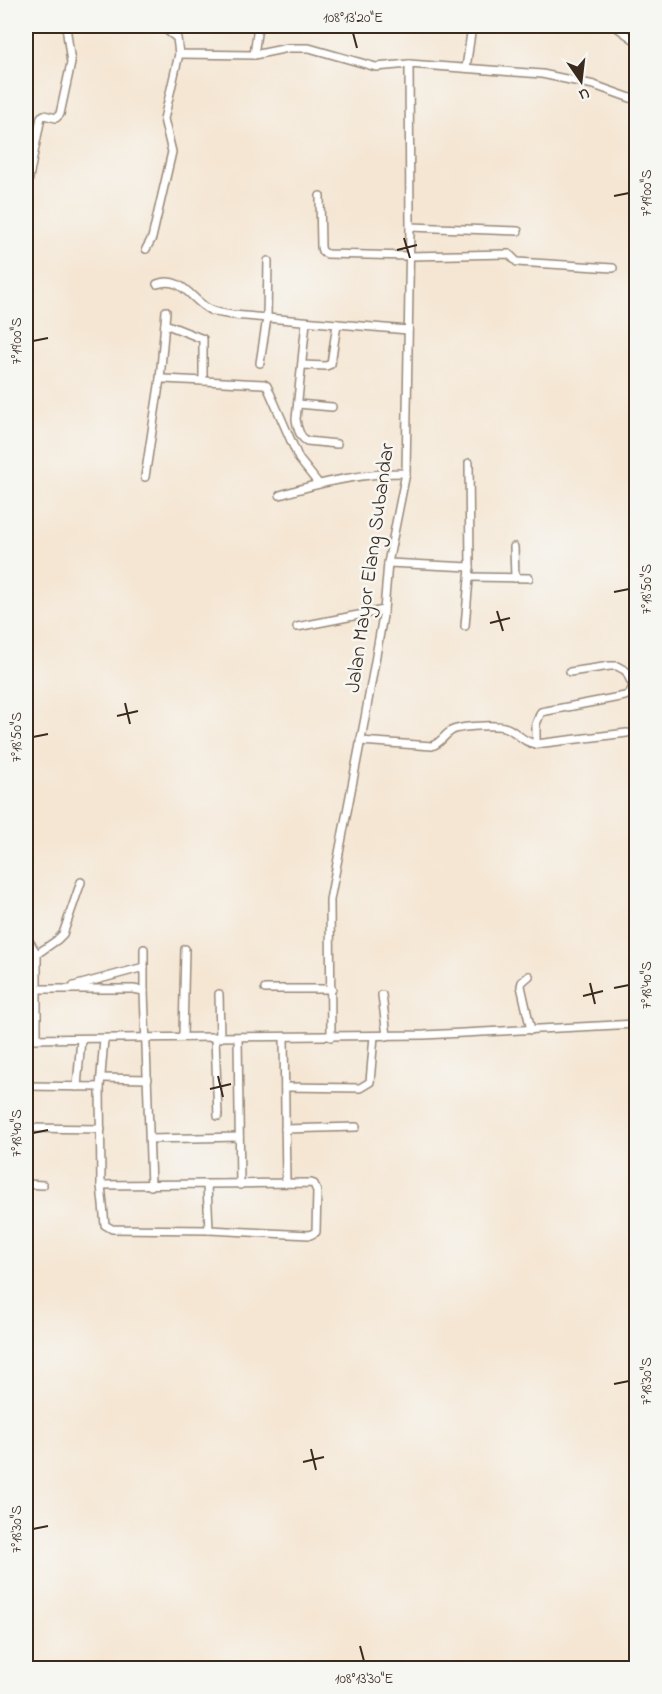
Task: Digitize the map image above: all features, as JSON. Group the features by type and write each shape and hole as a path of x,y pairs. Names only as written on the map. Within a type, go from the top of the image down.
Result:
{"street":[{"path":"26,193 40,117 44,115 56,118 60,114 71,63 66,26"},
{"path":"146,249 153,235 172,152 164,119 179,54 177,38 161,26"},
{"path":"255,55 258,26"},
{"path":"466,68 472,26"},
{"path":"615,26 636,41"},
{"path":"179,54 255,55 309,48 368,66 409,64 542,74 572,79 636,100"},
{"name":"Jalan Mayor Elang Subandar","path":"331,1037 330,900 384,610 388,563 406,473 410,227 409,64"},
{"path":"320,196 321,247 324,253 409,256 508,254 517,262 613,268"},
{"path":"410,227 519,231"},
{"path":"260,363 267,318 268,261"},
{"path":"158,284 172,282 181,285 211,310 233,315 408,330"},
{"path":"145,477 160,379 166,311"},
{"path":"306,322 297,428 303,439 307,441 337,444"},
{"path":"165,324 203,339 203,381"},
{"path":"302,365 326,366 331,364 337,324"},
{"path":"160,379 259,383 267,386 300,459 318,483"},
{"path":"298,404 332,407"},
{"path":"465,626 471,567 469,463"},
{"path":"280,495 318,483 350,477 406,473"},
{"path":"514,548 515,578"},
{"path":"388,563 471,567"},
{"path":"470,577 529,578"},
{"path":"297,627 384,610"},
{"path":"536,744 536,724 541,712 625,696 632,689 633,683 626,670 617,666 570,672"},
{"path":"360,741 432,746 454,729 499,726 509,729 528,743 536,744 627,732"},
{"path":"26,948 35,951 57,940 63,934 81,882"},
{"path":"26,936 35,951 37,1039"},
{"path":"144,949 151,1186"},
{"path":"183,1036 185,949"},
{"path":"63,989 144,967"},
{"path":"529,976 521,986 531,1030"},
{"path":"26,989 133,989 144,991"},
{"path":"265,989 332,989"},
{"path":"218,1116 219,994"},
{"path":"382,994 387,1036"},
{"path":"26,1039 387,1036 636,1024"},
{"path":"285,1087 360,1088 366,1086 370,1082 374,1036"},
{"path":"238,1038 240,1185"},
{"path":"284,1038 286,1183"},
{"path":"77,1087 81,1039"},
{"path":"101,1185 310,1183 316,1187 317,1228 313,1234 108,1228 103,1222 101,1185 100,1086 104,1039"},
{"path":"101,1078 148,1079"},
{"path":"26,1086 100,1086"},
{"path":"285,1129 356,1127"},
{"path":"26,1128 101,1129"},
{"path":"150,1139 239,1137"},
{"path":"26,1184 43,1185"},
{"path":"207,1185 209,1230"}],"railway":[{"path":"623,26 636,36"}]}
